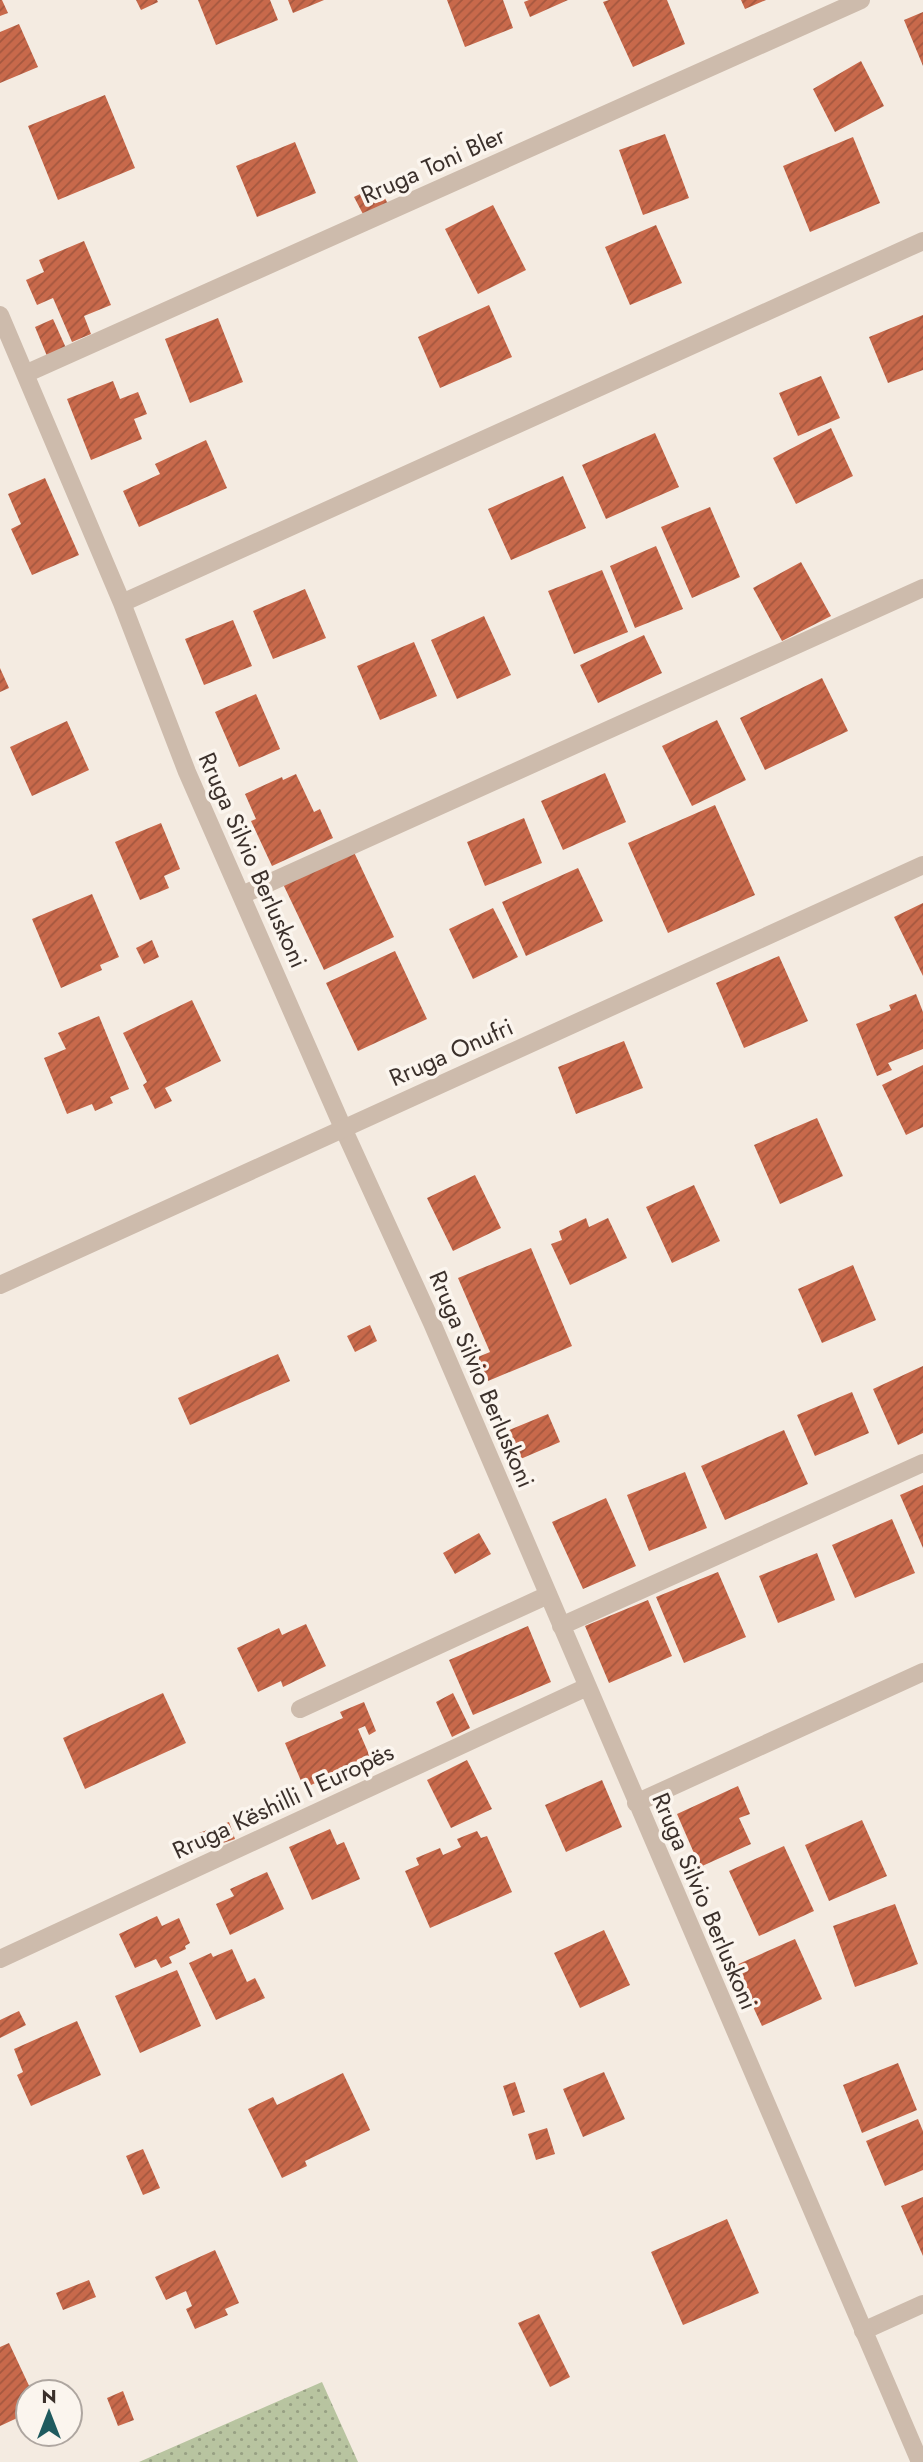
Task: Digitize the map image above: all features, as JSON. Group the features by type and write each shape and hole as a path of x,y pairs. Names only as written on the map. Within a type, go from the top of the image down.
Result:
{"street":[{"name":"Rruga Toni Bler","path":"25,374 861,0"},
{"path":"122,603 923,241"},
{"name":"Rruga Silvio Berluskoni","path":"0,315 122,603 187,772 432,1323 920,2462"},
{"path":"242,895 923,588"},
{"name":"Rruga Onufri","path":"0,1285 923,864"},
{"path":"561,1626 923,1463"},
{"path":"300,1709 548,1595"},
{"path":"636,1803 923,1672"},
{"name":"Rruga Këshilli I Europës","path":"0,1959 587,1687"},
{"path":"863,2331 923,2304"}],"green space":[{"path":"322,2382 358,2462 139,2462"}],"building":[{"path":"0,0 8,13 0,16"},
{"path":"136,0 157,0 158,2 141,10"},
{"path":"198,0 270,0 278,20 216,45"},
{"path":"288,0 324,0 293,13"},
{"path":"447,0 503,0 513,28 465,47"},
{"path":"568,0 530,17 524,2"},
{"path":"667,0 685,44 633,67 603,2"},
{"path":"741,0 766,0 745,9"},
{"path":"923,12 923,66 904,20"},
{"path":"19,24 38,67 0,83 0,32"},
{"path":"861,61 884,106 835,132 813,89"},
{"path":"105,95 135,168 58,200 28,126"},
{"path":"665,134 689,198 643,215 619,150"},
{"path":"853,137 880,203 810,232 783,166"},
{"path":"295,142 316,193 257,217 236,166"},
{"path":"378,185 388,204 364,216 354,197"},
{"path":"493,205 526,270 478,294 445,229"},
{"path":"656,225 682,283 630,305 605,247"},
{"path":"84,241 111,305 84,316 91,334 72,342 53,298 37,305 26,280 44,272 39,260"},
{"path":"489,305 512,357 440,388 418,337"},
{"path":"923,315 923,370 888,383 869,337"},
{"path":"218,318 243,382 190,403 165,339"},
{"path":"53,319 66,348 47,356 35,327"},
{"path":"821,376 840,418 798,436 779,393"},
{"path":"113,381 120,399 138,392 147,414 134,419 142,439 91,460 67,399"},
{"path":"831,428 853,476 796,504 773,458"},
{"path":"655,433 679,487 606,519 582,465"},
{"path":"206,440 227,488 139,527 123,491 160,474 155,464"},
{"path":"563,476 586,528 511,560 488,509"},
{"path":"45,478 79,555 32,575 11,529 21,524 8,494"},
{"path":"710,507 740,577 692,598 661,527"},
{"path":"656,546 683,609 635,628 610,566"},
{"path":"801,562 831,616 782,641 753,588"},
{"path":"602,570 628,632 574,654 548,591"},
{"path":"305,589 326,638 273,659 253,611"},
{"path":"484,616 511,675 457,699 431,640"},
{"path":"233,620 252,666 204,685 185,639"},
{"path":"644,635 662,673 598,703 580,665"},
{"path":"414,642 437,696 380,720 357,666"},
{"path":"0,668 9,688 0,692"},
{"path":"822,678 848,731 765,770 740,718"},
{"path":"256,694 280,749 239,767 215,712"},
{"path":"717,720 746,780 692,806 662,746"},
{"path":"67,721 89,770 32,796 10,747"},
{"path":"605,773 626,822 563,850 541,801"},
{"path":"296,774 314,812 320,809 333,838 272,866 251,821 256,819 245,794 282,777 283,780"},
{"path":"715,805 755,895 668,933 628,843"},
{"path":"524,818 542,863 485,886 467,842"},
{"path":"161,823 180,869 164,876 169,888 140,900 115,842"},
{"path":"353,850 394,937 324,970 283,884"},
{"path":"578,868 603,921 526,956 502,902"},
{"path":"92,894 119,957 100,965 102,970 61,988 32,919"},
{"path":"923,903 923,976 894,917"},
{"path":"493,908 518,957 473,979 449,929"},
{"path":"152,940 159,957 144,964 136,948"},
{"path":"395,951 427,1019 358,1051 326,983"},
{"path":"779,956 808,1021 744,1048 716,983"},
{"path":"916,994 923,1012 923,1049 888,1063 892,1070 877,1076 856,1024 891,1010 889,1005"},
{"path":"192,1000 221,1061 165,1088 172,1101 155,1109 143,1085 147,1082 123,1033"},
{"path":"99,1016 129,1089 110,1097 113,1103 95,1111 92,1104 67,1114 44,1058 66,1049 58,1033"},
{"path":"624,1041 643,1088 576,1114 558,1067"},
{"path":"923,1065 923,1127 906,1135 882,1085"},
{"path":"817,1118 843,1176 780,1204 754,1145"},
{"path":"475,1175 501,1228 453,1251 427,1198"},
{"path":"694,1185 720,1241 672,1263 646,1207"},
{"path":"586,1218 589,1227 608,1218 627,1258 570,1285 551,1244 562,1240 559,1231"},
{"path":"531,1248 572,1346 488,1381 478,1357 490,1352 458,1278"},
{"path":"853,1265 876,1320 822,1343 798,1289"},
{"path":"370,1325 377,1341 355,1352 347,1336"},
{"path":"278,1354 290,1381 190,1425 178,1398"},
{"path":"923,1366 923,1433 898,1445 873,1389"},
{"path":"852,1392 869,1433 815,1456 797,1415"},
{"path":"548,1414 560,1442 509,1464 497,1435"},
{"path":"784,1430 808,1484 725,1520 701,1466"},
{"path":"685,1472 707,1528 649,1551 627,1495"},
{"path":"923,1485 923,1548 900,1495"},
{"path":"606,1498 636,1566 583,1589 552,1522"},
{"path":"892,1519 915,1573 855,1598 832,1545"},
{"path":"479,1533 491,1554 455,1574 443,1553"},
{"path":"817,1553 835,1600 778,1623 759,1576"},
{"path":"718,1572 746,1637 684,1663 656,1597"},
{"path":"648,1600 672,1656 609,1683 585,1626"},
{"path":"306,1624 326,1666 283,1687 281,1681 258,1692 237,1648 279,1628 282,1635"},
{"path":"528,1626 551,1682 473,1715 449,1660"},
{"path":"163,1693 186,1743 85,1789 63,1738"},
{"path":"453,1693 470,1728 452,1737 436,1702"},
{"path":"364,1702 376,1731 369,1735 365,1726 358,1729 371,1759 304,1788 285,1743 343,1718 340,1712"},
{"path":"467,1760 492,1809 451,1828 427,1780"},
{"path":"602,1780 622,1827 566,1852 545,1805"},
{"path":"738,1786 750,1814 739,1818 751,1844 700,1867 677,1814"},
{"path":"862,1820 887,1876 829,1901 805,1845"},
{"path":"229,1822 235,1839 205,1849 199,1833"},
{"path":"330,1829 337,1845 344,1842 360,1879 312,1900 289,1847"},
{"path":"477,1831 481,1838 487,1836 512,1892 430,1928 405,1871 419,1865 416,1858 440,1848 443,1855 461,1847 457,1839"},
{"path":"784,1846 814,1911 759,1936 729,1871"},
{"path":"267,1872 284,1909 230,1935 216,1904 234,1896 230,1889"},
{"path":"895,1904 918,1964 855,1987 833,1926"},
{"path":"157,1916 162,1926 179,1918 190,1943 185,1946 186,1949 169,1957 172,1963 161,1968 156,1959 135,1968 119,1934"},
{"path":"604,1930 630,1985 580,2008 554,1953"},
{"path":"795,1939 822,1999 762,2026 734,1966"},
{"path":"232,1949 247,1982 255,1978 265,1998 216,2020 189,1963 211,1953 213,1957"},
{"path":"177,1970 201,2026 140,2053 115,1996"},
{"path":"19,2011 26,2025 0,2038 0,2020"},
{"path":"77,2021 101,2075 31,2106 17,2075 23,2072 14,2049"},
{"path":"898,2063 917,2110 862,2133 843,2085"},
{"path":"604,2072 625,2119 583,2137 563,2089"},
{"path":"343,2073 370,2130 305,2161 307,2166 282,2178 248,2109 273,2097 277,2105"},
{"path":"515,2082 525,2112 513,2116 503,2086"},
{"path":"918,2119 923,2131 923,2170 885,2186 866,2141"},
{"path":"547,2128 555,2154 536,2160 528,2134"},
{"path":"143,2149 160,2188 143,2195 126,2156"},
{"path":"923,2197 923,2256 901,2206"},
{"path":"727,2219 759,2293 683,2325 651,2252"},
{"path":"215,2250 239,2303 225,2309 228,2315 195,2329 186,2309 192,2306 186,2291 166,2300 155,2277"},
{"path":"89,2280 96,2297 63,2310 56,2293"},
{"path":"539,2314 570,2377 550,2387 518,2323"},
{"path":"9,2343 25,2378 14,2378 14,2420 0,2426 0,2347"},
{"path":"123,2391 134,2420 118,2426 107,2398"}]}
